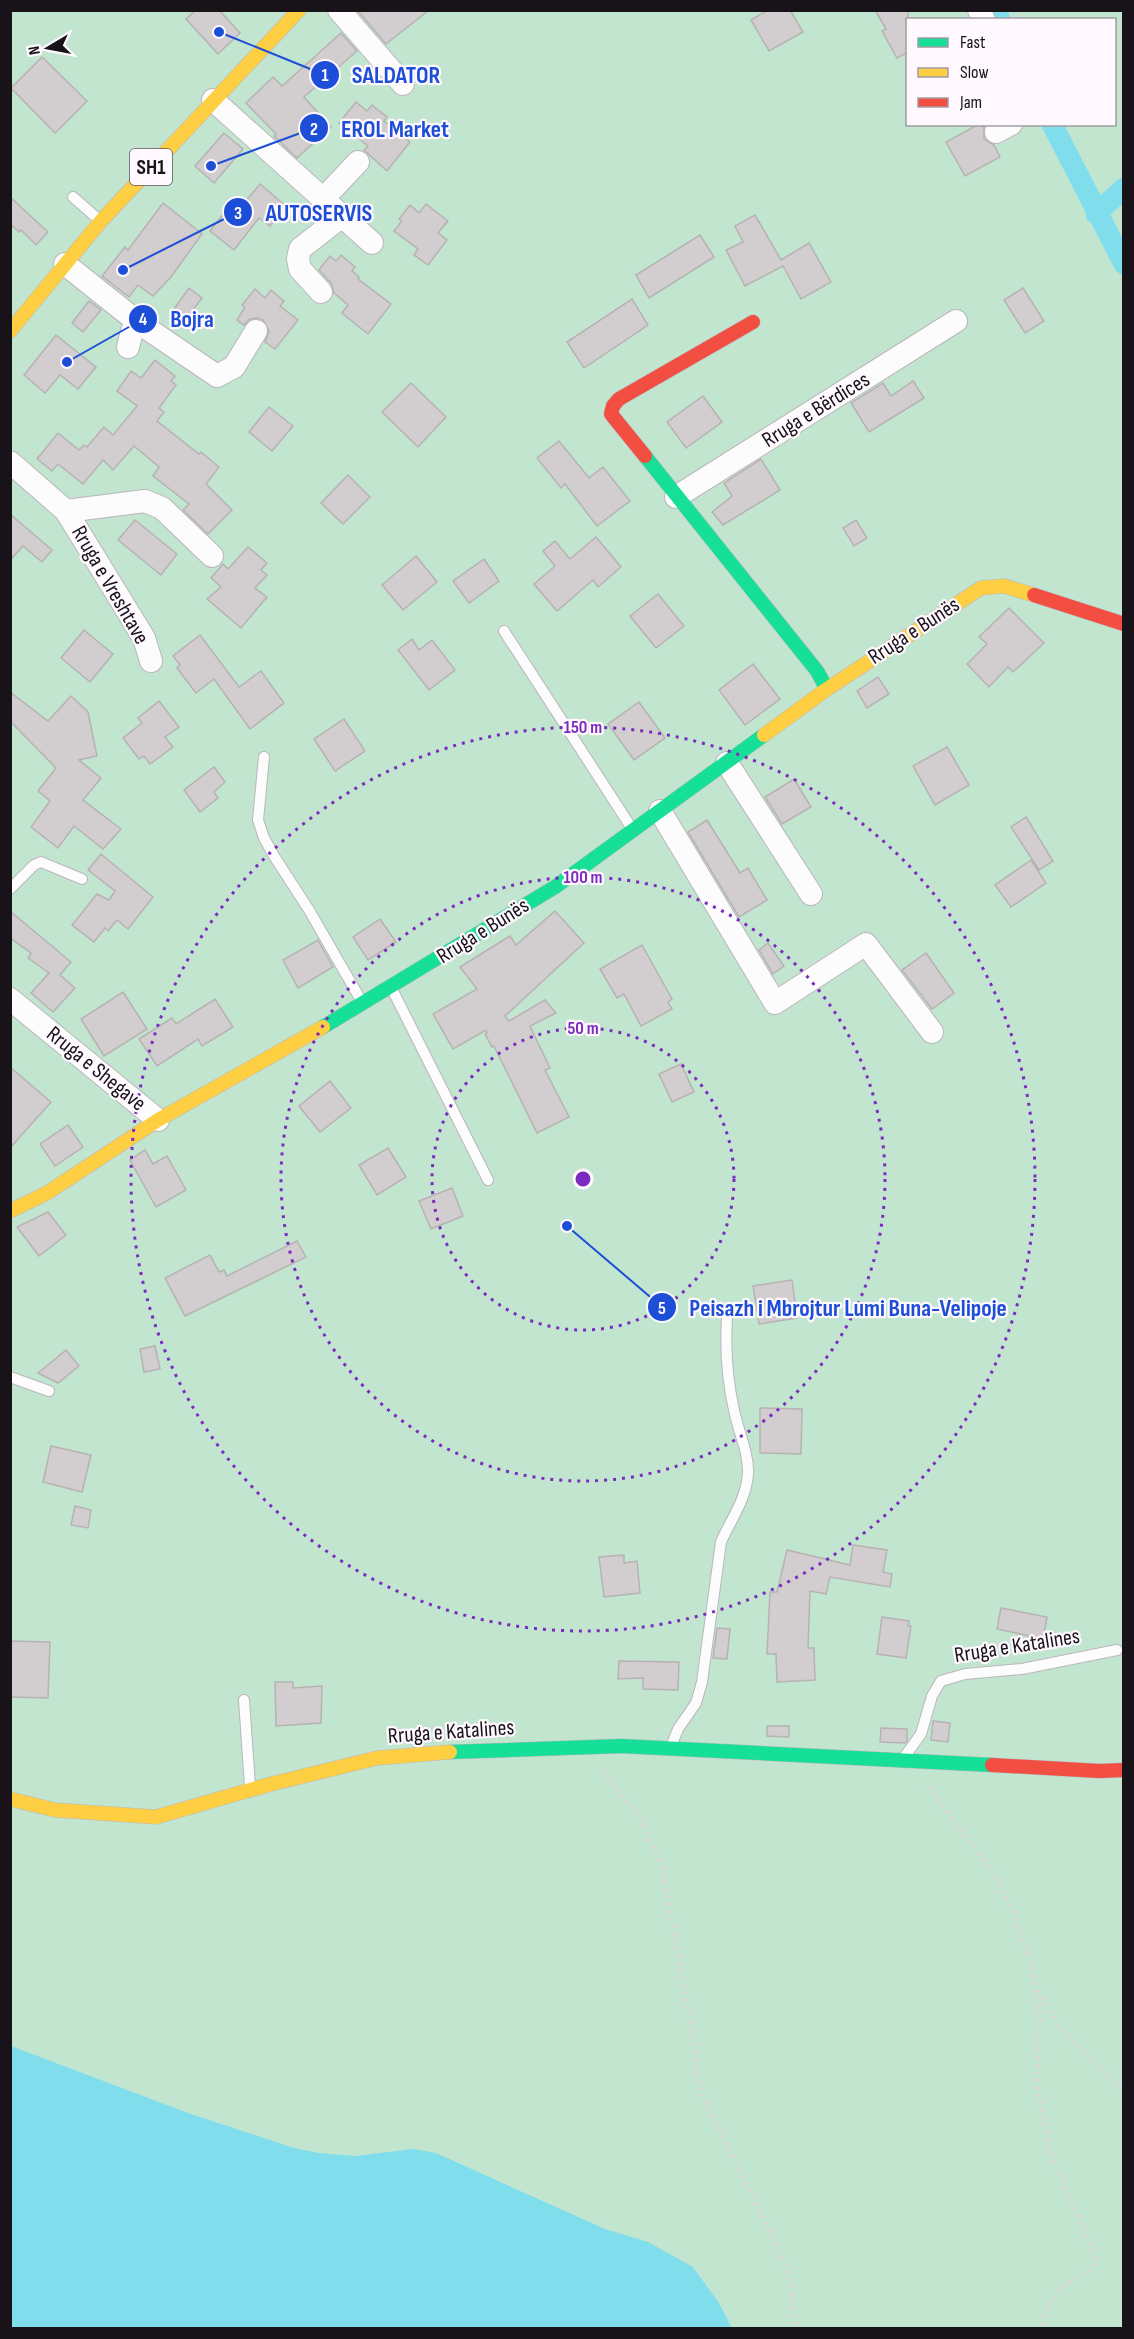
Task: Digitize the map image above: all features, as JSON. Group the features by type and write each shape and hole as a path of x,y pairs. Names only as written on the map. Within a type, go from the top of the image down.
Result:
{"street":[{"name":"SH1","path":"10,331 101,221 299,10"},
{"path":"339,10 403,84"},
{"path":"213,100 372,243"},
{"path":"323,199 358,162"},
{"path":"321,292 300,269 298,259 300,249 342,216"},
{"path":"65,264 139,323 218,376 234,367 256,331"},
{"name":"Rruga e Bërdices","path":"676,497 956,321"},
{"path":"753,322 619,399 613,406 611,414 817,671 827,689"},
{"path":"128,347 132,331 139,323"},
{"name":"Rruga e Vreshtave","path":"10,462 66,511 144,638 151,661"},
{"name":"Rruga e Vreshtave","path":"66,511 145,501 162,508 212,556"},
{"name":"Rruga e Bunës","path":"159,1120 363,1005 555,887 827,689 981,588 1004,586 1124,624"},
{"path":"727,763 811,894"},
{"path":"660,810 775,1003 866,944 932,1032"},
{"name":"Rruga e Shegave","path":"10,999 159,1120 47,1193 10,1211"},
{"name":"Rruga e Katalines","path":"10,1799 56,1810 156,1816 377,1758 473,1750 580,1747 672,1748 1099,1771 1124,1770"}],"lane":[{"path":"73,197 101,221"},
{"path":"504,631 633,830"},
{"path":"264,757 258,820 264,838 309,910 363,1005"},
{"path":"10,890 34,865 41,862 82,879"},
{"path":"391,988 488,1180"},
{"path":"672,1748 672,1741 678,1729 696,1703 702,1682 721,1542 745,1492 748,1472 726,1364 727,1318"},
{"path":"10,1377 49,1392"},
{"name":"Rruga e Katalines","path":"903,1761 921,1734 932,1696 941,1681 965,1674 1022,1669 1117,1650"},
{"path":"244,1700 250,1790"}],"path":[{"path":"580,1747 639,1815 662,1867 693,2037 695,2065 704,2098 786,2268 795,2307 796,2328"},
{"path":"927,1786 996,1877 1014,1913 1032,1968 1041,2018 1037,2085 1050,2156 1090,2243 1095,2262 1093,2268 1086,2274 1062,2287 1053,2296 1048,2304 1042,2328"},
{"path":"1036,1987 1058,2026 1124,2091"}],"green space":[{"path":"11,11 1123,11 1123,2328 11,2328"}],"water":[{"path":"11,2046 188,2113 294,2148 355,2156 413,2149 436,2153 605,2229 648,2242 693,2267 719,2303 732,2328 11,2328"}],"building":[{"path":"196,10 219,10 240,33 218,54 186,19"},
{"path":"357,10 429,10 386,44"},
{"path":"768,10 790,10 803,32 769,51 751,20"},
{"path":"875,10 908,10 906,53 897,58 882,31 886,29"},
{"path":"341,33 357,51 304,97 331,127 297,158 274,136 276,134 246,103 273,77 282,86"},
{"path":"42,57 87,101 55,133 11,88"},
{"path":"356,102 367,111 372,105 387,117 384,121 410,142 387,171 364,150 368,146 339,123"},
{"path":"975,126 982,126 984,139 994,145 1000,157 965,176 946,142"},
{"path":"224,133 243,149 214,183 195,166"},
{"path":"260,184 287,207 270,226 259,218 234,250 210,231 230,205 235,208 242,200 245,202"},
{"path":"10,197 48,232 36,245 21,230 19,232 10,224"},
{"path":"163,203 202,234 171,277 153,296 138,285 129,297 102,276 125,247 128,250"},
{"path":"426,204 448,221 438,233 447,240 428,265 414,255 418,249 394,231 402,221 399,219 410,205 419,213"},
{"path":"755,215 781,260 809,243 831,282 801,299 783,266 745,286 726,250 743,242 735,226"},
{"path":"700,235 714,257 649,298 636,275"},
{"path":"341,255 355,267 352,271 359,277 358,279 391,304 368,334 342,313 348,305 334,293 331,283 319,270 330,256 336,261"},
{"path":"189,288 202,298 187,318 174,309"},
{"path":"1023,288 1044,321 1025,333 1004,300"},
{"path":"255,289 265,298 271,290 284,301 280,306 298,320 275,349 265,342 269,331 263,320 250,319 244,325 237,320 245,307 242,305"},
{"path":"632,299 648,325 584,368 567,342"},
{"path":"89,301 101,310 83,332 72,323"},
{"path":"56,335 96,367 78,389 60,375 45,393 24,375"},
{"path":"155,360 175,376 171,381 176,385 159,408 164,412 157,421 219,467 206,484 232,510 208,534 183,510 189,504 153,476 159,467 134,446 113,470 103,460 83,484 58,464 52,471 37,459 58,433 79,450 84,445 87,447 104,427 113,435 137,406 117,391 131,371 141,378"},
{"path":"913,381 924,398 869,432 851,403 883,383 891,396"},
{"path":"411,383 446,417 418,447 382,412"},
{"path":"703,396 722,422 686,448 667,422"},
{"path":"269,407 293,426 272,451 249,432"},
{"path":"559,441 589,478 603,467 630,501 597,526 565,484 561,488 537,458"},
{"path":"761,459 780,490 723,525 712,512 732,496 724,483"},
{"path":"348,475 370,497 343,524 321,503"},
{"path":"10,514 52,550 42,562 23,546 10,560"},
{"path":"135,520 177,554 161,575 118,540"},
{"path":"856,520 867,538 854,546 843,528"},
{"path":"596,537 621,567 598,587 593,580 557,611 534,584 555,566 543,551 555,541 570,559"},
{"path":"248,547 267,563 261,570 267,575 255,588 267,597 241,628 207,599 221,587 211,578 223,564 228,569"},
{"path":"416,556 437,582 403,610 382,585"},
{"path":"484,559 499,581 469,603 453,581"},
{"path":"658,594 684,626 656,648 630,616"},
{"path":"1009,608 1044,643 1013,672 1008,667 989,687 967,664 987,644 979,637"},
{"path":"84,630 113,654 90,682 61,658"},
{"path":"200,635 239,687 261,671 284,703 250,729 214,679 196,693 177,668 180,665 173,656"},
{"path":"412,639 419,650 432,640 455,670 429,690 398,650"},
{"path":"753,664 780,699 745,725 719,690"},
{"path":"878,677 889,694 867,708 857,691"},
{"path":"10,692 48,721 71,696 88,712 97,756 79,760 101,778 83,800 121,829 103,849 74,826 58,848 31,827 50,801 38,791 56,768 10,721"},
{"path":"159,701 179,727 165,737 173,747 150,764 144,756 139,759 123,738 142,723 138,718"},
{"path":"639,702 665,738 634,760 608,724"},
{"path":"344,719 365,751 335,771 314,739"},
{"path":"947,747 969,785 935,805 913,766"},
{"path":"214,767 225,782 214,792 218,798 200,812 184,790"},
{"path":"794,779 811,807 782,824 765,797"},
{"path":"1026,817 1053,861 1039,870 1011,827"},
{"path":"707,820 740,873 748,868 767,900 739,917 688,832"},
{"path":"101,854 153,897 128,929 117,920 108,931 105,928 94,942 72,925 97,894 109,900 115,891 88,870"},
{"path":"1031,860 1046,883 1011,907 995,885"},
{"path":"10,911 71,962 60,975 75,988 53,1012 31,993 49,973 28,958 31,953 10,938"},
{"path":"555,911 584,943 505,1016 509,1021 545,1000 556,1013 530,1026 550,1068 545,1070 569,1117 537,1133 494,1046 492,1047 485,1034 486,1030 453,1049 433,1014 477,989 460,967 510,936 516,945"},
{"path":"380,919 396,942 368,960 353,937"},
{"path":"318,940 333,967 298,988 283,960"},
{"path":"768,943 784,966 773,974 759,950"},
{"path":"642,945 672,999 668,1002 672,1009 641,1026 624,994 617,998 600,969"},
{"path":"926,953 954,993 932,1009 902,970"},
{"path":"123,992 147,1029 104,1056 81,1019"},
{"path":"215,999 233,1027 202,1046 198,1039 157,1066 139,1039 172,1018 176,1024"},
{"path":"681,1064 694,1092 672,1102 659,1074"},
{"path":"10,1067 51,1102 10,1148"},
{"path":"330,1081 351,1108 320,1132 299,1106"},
{"path":"68,1125 83,1147 55,1166 40,1144"},
{"path":"388,1148 406,1177 377,1195 359,1165"},
{"path":"145,1150 153,1164 167,1156 186,1190 156,1207 130,1160"},
{"path":"452,1188 463,1216 431,1229 419,1201"},
{"path":"48,1212 66,1235 39,1256 17,1227"},
{"path":"297,1241 306,1257 185,1316 165,1278 210,1255 219,1272 224,1270 227,1276"},
{"path":"792,1280 797,1318 759,1324 753,1286"},
{"path":"155,1346 160,1369 144,1372 140,1349"},
{"path":"66,1350 79,1366 58,1383 38,1373"},
{"path":"760,1408 802,1409 801,1454 760,1453"},
{"path":"51,1446 91,1455 82,1492 43,1482"},
{"path":"75,1506 91,1510 88,1528 71,1525"},
{"path":"853,1545 887,1550 883,1572 892,1574 890,1587 830,1577 826,1594 810,1591 808,1648 814,1648 815,1680 777,1682 776,1654 767,1654 770,1592 777,1592 787,1550 850,1565"},
{"path":"624,1555 624,1563 637,1561 640,1593 604,1597 599,1557"},
{"path":"1001,1608 1047,1617 1043,1639 997,1629"},
{"path":"882,1617 909,1621 908,1626 911,1626 906,1658 877,1654"},
{"path":"717,1628 730,1629 727,1659 713,1658"},
{"path":"10,1641 50,1642 48,1698 10,1697"},
{"path":"619,1661 679,1662 678,1690 643,1689 643,1678 618,1679"},
{"path":"275,1682 293,1682 293,1688 322,1686 321,1723 276,1726"},
{"path":"933,1721 950,1723 948,1742 931,1740"},
{"path":"767,1726 789,1726 789,1737 767,1736"},
{"path":"881,1728 907,1729 907,1741 905,1743 880,1742"}],"waterway":[{"path":"996,10 999,18"},
{"path":"1053,126 1124,264"},
{"path":"1096,214 1124,188"}],"traffic: fast":[{"path":"645,456 817,671 827,689"},
{"path":"323,1027 555,887 764,735"},
{"path":"450,1752 621,1746 992,1765"}],"traffic: slow":[{"path":"10,331 101,221 299,10"},
{"path":"764,735 827,689 981,588 1004,586 1034,595"},
{"path":"10,1211 47,1193 158,1120 323,1027"},
{"path":"10,1799 55,1810 156,1817 271,1784 377,1758 450,1752"}],"traffic: jam":[{"path":"645,456 611,414 613,406 619,399 753,322"},
{"path":"1034,595 1124,624"},
{"path":"992,1765 1099,1771 1124,1770"}],"place":[{"name":"SALDATOR","path":"219,32"},
{"name":"EROL Market","path":"211,166"},
{"name":"AUTOSERVIS","path":"123,270"},
{"name":"Bojra","path":"67,362"},
{"name":"Peisazh i Mbrojtur Lumi Buna-Velipoje","path":"567,1226"}]}
